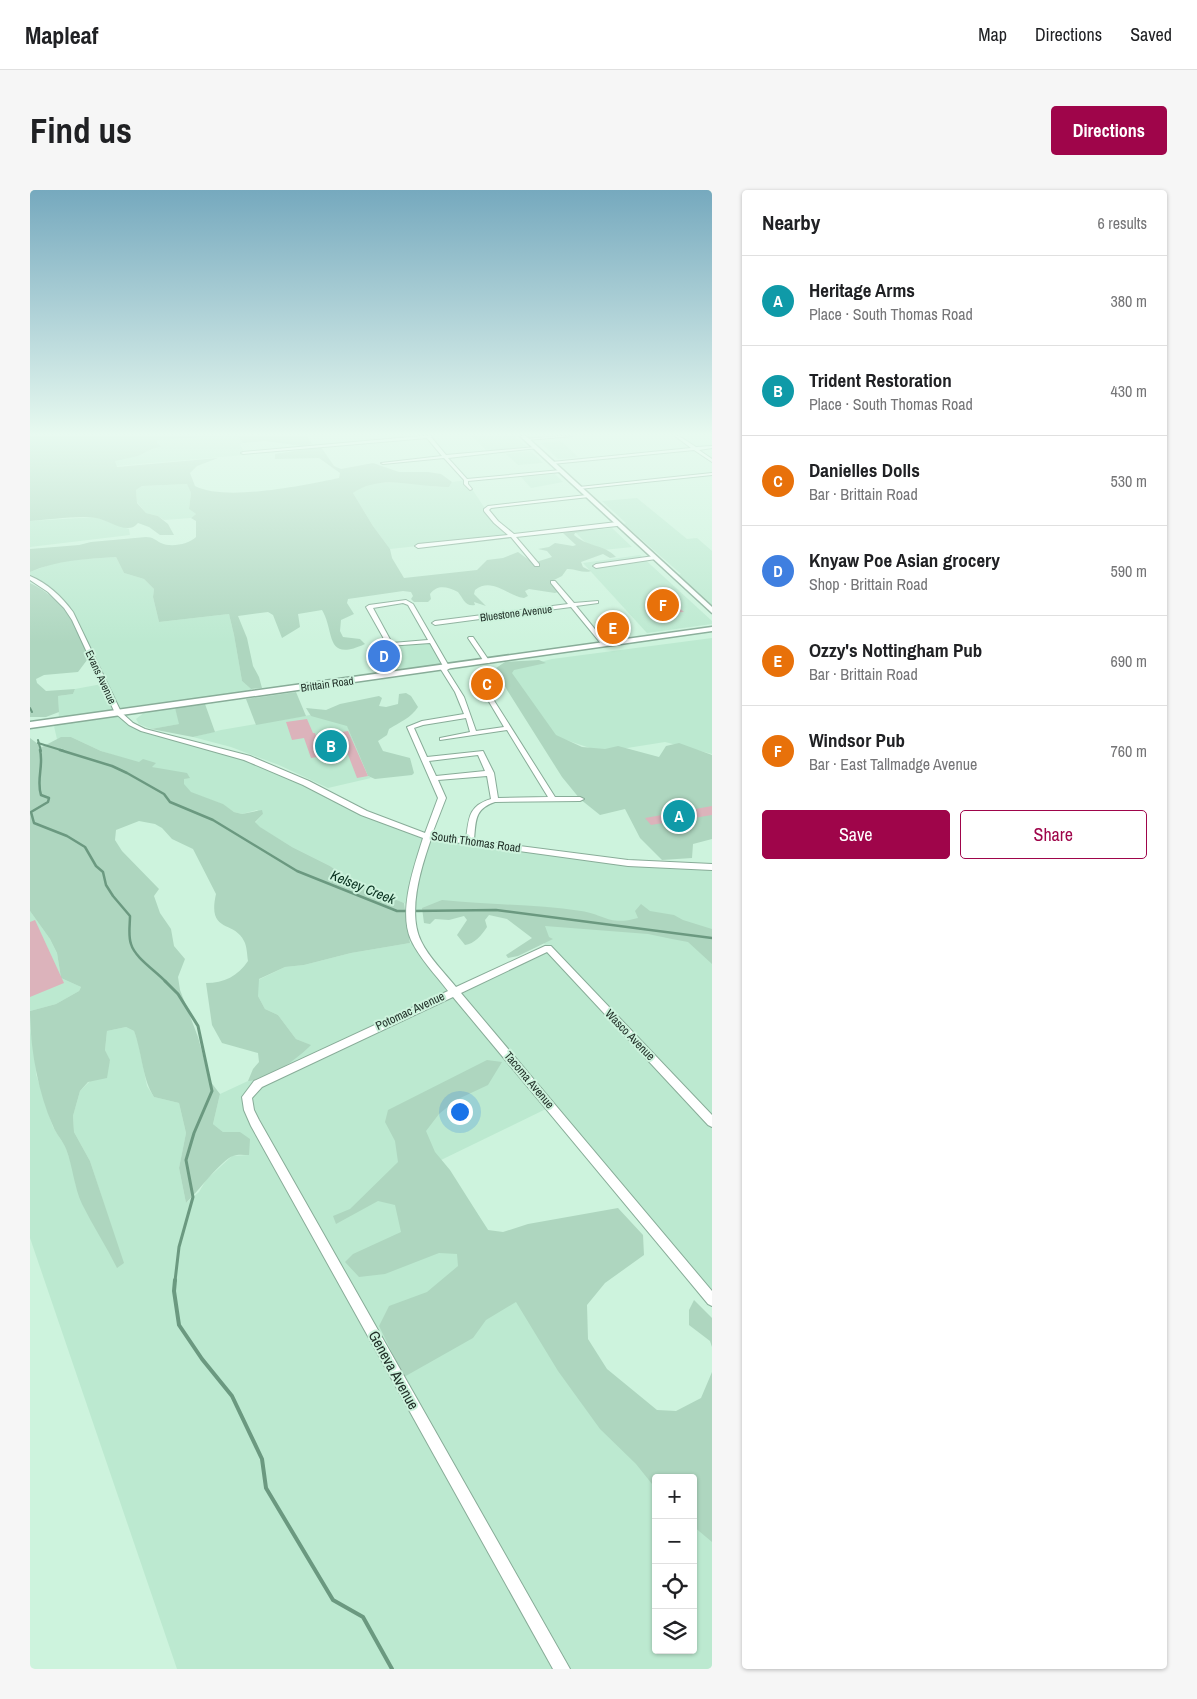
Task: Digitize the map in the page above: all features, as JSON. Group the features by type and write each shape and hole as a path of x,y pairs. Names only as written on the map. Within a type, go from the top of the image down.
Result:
{"main road":[{"path":"597,505 712,611"},
{"name":"Brittain Road","path":"30,725 712,630"}],"street":[{"path":"512,505 487,508 486,510 491,517 513,536 537,564"},
{"path":"418,546 617,524"},
{"path":"596,566 654,558"},
{"name":"Evans Avenue","path":"30,578 54,594 72,614 118,713 131,724 143,730 197,743"},
{"path":"553,582 605,645"},
{"path":"432,641 390,645 369,607 408,602 432,641 457,688 474,734"},
{"name":"Bluestone Avenue","path":"435,622 596,602"},
{"path":"471,638 487,662"},
{"path":"491,700 553,799"},
{"name":"Tacoma Avenue","path":"466,716 422,723 410,727 442,798 426,836 412,906 412,930 418,944 454,990 712,1300"},
{"path":"442,739 508,728"},
{"name":"South Thomas Road","path":"197,743 235,753 279,770 364,812 426,836 635,864 712,867"},
{"path":"425,759 480,752 490,773 495,800"},
{"path":"434,778 490,773"},
{"path":"470,842 473,814 482,803 495,800 580,799"},
{"name":"Potomac Avenue","path":"272,1076 548,948"},
{"name":"Wasco Avenue","path":"548,948 712,1122"},
{"name":"Geneva Avenue","path":"272,1076 258,1084 247,1097 249,1110 255,1123 562,1669"}],"shaded area":[{"path":"30,505 139,505 146,513 158,516 168,524 174,535 160,535 149,527 138,523 134,527 124,528 90,517 30,521"},
{"path":"139,505 189,505 189,509 196,514 191,518 164,520 158,516 146,513"},
{"path":"189,505 360,505 390,549 392,558 404,578 477,570 487,560 503,558 518,552 533,563 552,557 547,551 538,549 549,547 555,543 576,545 563,533 601,526 610,527 575,533 574,535 584,542 606,550 616,557 610,558 603,554 581,562 583,567 591,571 567,569 562,576 550,582 558,592 555,593 529,589 525,591 528,596 524,598 493,586 481,586 475,590 474,594 486,606 474,602 475,605 469,605 458,592 443,587 436,589 430,594 431,599 428,602 414,602 411,599 413,596 411,592 403,591 348,599 347,603 354,614 341,620 340,631 343,637 360,639 365,644 352,649 343,650 333,642 322,610 298,614 300,627 282,638 273,615 268,612 238,616 247,638 253,666 262,688 251,689 242,681 229,614 159,622 153,597 154,589 144,579 124,573 116,557 83,559 51,565 30,572 30,549 146,537 165,544 175,545 184,543 196,537 196,521 191,518 196,514 189,509"},
{"path":"360,505 483,505 511,536 390,549"},
{"path":"606,505 646,505 687,539 697,538 712,551 712,611 673,576 681,574 624,524 626,523"},
{"path":"95,517 129,529 130,535 30,547 30,521"},
{"path":"612,528 632,547 594,551 575,532"},
{"path":"640,555 712,621 712,624 647,633 583,563"},
{"path":"116,557 124,573 144,579 154,589 153,597 159,622 229,614 242,681 251,689 252,694 178,705 166,702 135,706 118,713 133,728 235,753 364,813 426,836 595,859 712,867 712,1300 550,1107 441,1160 653,1474 652,1654 697,1654 697,1521 712,1540 712,1669 177,1669 30,1238 30,1030 35,1052 36,1074 53,1127 65,1146 74,1172 76,1186 117,1267 123,1263 90,1161 74,1132 73,1116 80,1091 110,1061 105,1050 107,1031 126,1027 134,1031 147,1086 154,1097 179,1103 186,1133 179,1168 186,1203 199,1192 206,1180 232,1156 249,1155 240,1132 223,1132 213,1124 220,1094 248,1081 255,1081 310,1045 296,1039 278,1015 265,1009 258,996 258,980 285,967 304,965 351,953 410,943 418,944 454,990 548,948 516,913 413,911 412,906 350,883 330,866 292,847 259,827 255,823 263,814 257,810 242,814 234,812 222,804 181,789 182,774 151,767 101,751 71,737 57,739 53,722 117,713 75,620 60,600 30,578 30,572 71,560"},
{"path":"30,583 51,596 68,614 81,636 87,660 78,672 44,675 36,679 37,683 46,691 75,689 73,694 58,696 59,712 46,717 30,717"},
{"path":"712,638 712,754 665,742 602,752 554,736 508,670 552,659"},
{"path":"432,642 447,668 384,676 372,650"},
{"path":"539,660 546,663 514,670 512,673 556,735 582,747 605,749 618,746 659,757 666,746 679,743 712,755 712,839 693,844 692,858 662,860 640,838 625,809 600,815 580,799 562,777 507,690 496,668 505,662"},
{"path":"102,684 115,712 59,720 58,696 73,694 75,689"},
{"path":"296,692 306,716 256,725 246,699"},
{"path":"406,693 411,696 418,707 409,717 389,729 387,735 378,741 383,751 410,758 414,773 412,775 375,779 368,776 347,726 311,716 306,708 326,710 340,704 379,696 382,698 379,706 386,707 398,704 399,694"},
{"path":"205,704 215,732 193,737 151,729 179,724 175,708"},
{"path":"175,708 180,724 151,729 139,724 136,719 145,712"},
{"path":"310,715 347,725 368,776 371,778 328,788 279,765 231,747 193,737 221,730"},
{"path":"61,737 71,737 101,751 139,762 143,759 156,763 152,767 187,773 190,778 184,779 184,784 191,792 223,804 234,812 242,814 262,810 263,814 255,822 260,827 292,847 330,866 352,882 404,903 410,943 351,953 304,965 285,967 259,979 258,996 265,1009 278,1015 296,1039 311,1045 290,1063 273,1073 248,1081 253,1069 259,1062 258,1053 222,1043 212,1025 206,983 225,980 240,971 248,961 244,941 234,930 218,921 214,907 216,894 193,849 172,839 162,828 155,824 139,821 116,830 115,840 122,851 159,889 154,896 160,913 171,929 174,946 185,959 178,977 180,990 198,1037 210,1081 220,1094 213,1124 223,1132 240,1132 250,1139 249,1155 237,1155 228,1159 186,1203 179,1168 186,1133 179,1103 154,1097 147,1082 134,1031 126,1027 107,1031 105,1050 110,1060 107,1078 88,1082 80,1091 73,1116 74,1132 90,1161 124,1263 117,1268 79,1197 66,1149 54,1129 43,1099 31,1040 30,1011 56,1004 79,991 81,987 61,978 57,953 50,939 30,911 30,738 42,747"},
{"path":"442,900 581,911 620,921 638,918 635,911 641,904 650,911 674,915 683,920 712,929 712,964 688,942 648,934 545,926 549,937 553,939 518,956 508,958 506,955 532,938 507,919 489,915 485,920 487,927 483,933 475,941 465,945 457,935 467,920 464,916 449,920 435,919 430,924 424,923 422,908"},
{"path":"30,911 50,939 57,953 61,978 81,987 79,991 56,1004 30,1011"},
{"path":"487,1060 502,1062 488,1085 456,1100 439,1114 426,1131 435,1152 450,1170 488,1230 503,1232 528,1224 618,1208 643,1235 644,1255 605,1283 587,1305 588,1339 607,1369 657,1410 676,1411 701,1398 712,1372 712,1542 697,1529 697,1474 652,1474 652,1484 636,1464 600,1429 558,1371 516,1302 486,1320 473,1338 404,1377 379,1326 389,1306 427,1292 458,1266 457,1254 439,1253 385,1274 359,1277 345,1262 353,1254 401,1232 395,1205 378,1201 336,1224 333,1216 350,1209 398,1162 395,1141 385,1122 388,1110"},
{"path":"694,1300 712,1318 712,1347 710,1341 689,1325 689,1310"}],"building":[{"path":"667,597 684,612 668,613 654,599"},
{"path":"307,719 316,736 348,731 368,776 357,778 347,752 311,758 304,738 292,740 286,722"},
{"path":"712,806 712,815 651,825 645,818"},
{"path":"35,920 64,983 30,997 30,922"}],"waterway":[{"name":"Kelsey Creek","path":"30,708 32,712"},
{"name":"Kelsey Creek","path":"39,743 64,751"},
{"name":"Kelsey Creek","path":"39,743 41,751"},
{"path":"40,750 41,795 49,798 48,802 31,812 34,823 67,836 85,847 96,866 103,872 106,885 113,896 130,916 130,938 133,949 166,982"},
{"name":"Kelsey Creek","path":"60,750 112,766 127,773 164,794 170,802 213,820 297,871 397,911 407,911"},
{"name":"Kelsey Creek","path":"413,911 496,910 712,938"},
{"path":"166,982 178,994 198,1026 212,1091 194,1133 186,1160 193,1197 179,1247 175,1281"},
{"path":"175,1280 174,1291 179,1325 202,1359 232,1396 262,1459 266,1488 333,1600 363,1617 392,1669"}],"place":[{"name":"Windsor Pub","path":"663,605"},
{"name":"Ozzy's Nottingham Pub","path":"613,628"},
{"name":"Knyaw Poe Asian grocery","path":"384,656"},
{"name":"Danielles Dolls","path":"487,684"},
{"name":"Trident Restoration","path":"331,746"},
{"name":"Heritage Arms","path":"679,816"}]}
